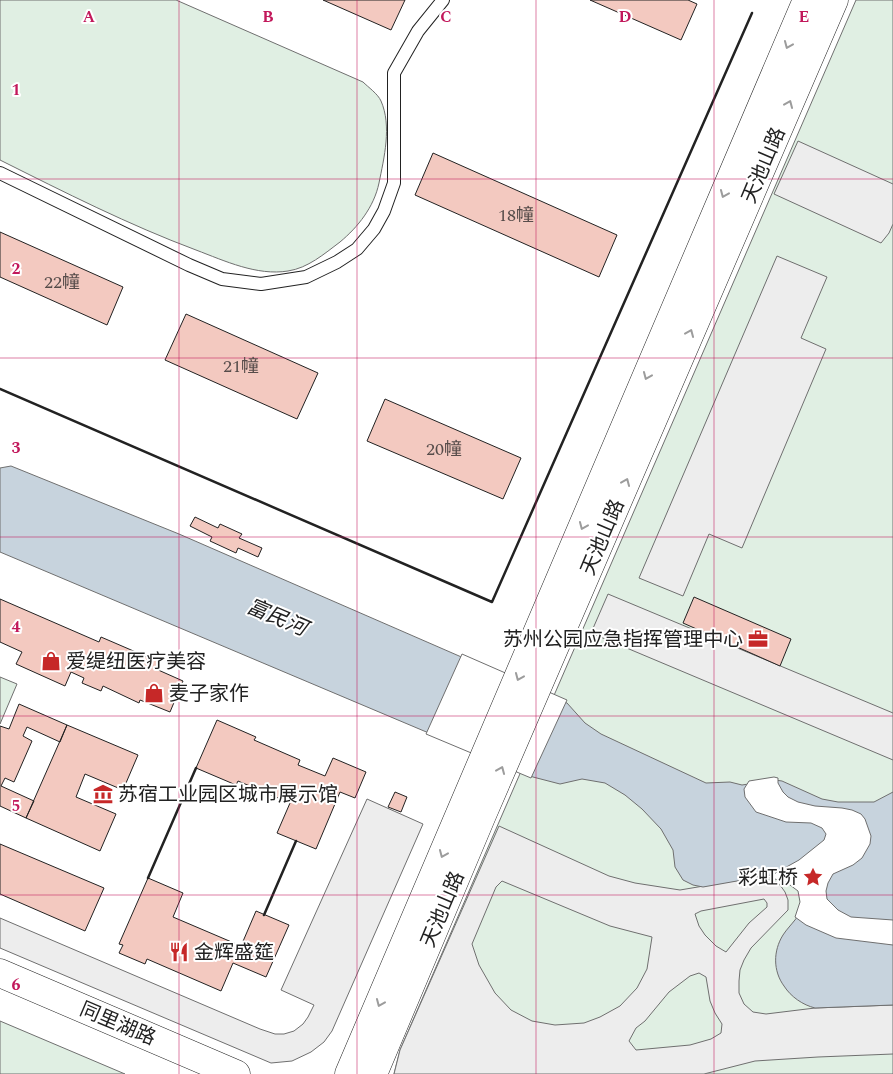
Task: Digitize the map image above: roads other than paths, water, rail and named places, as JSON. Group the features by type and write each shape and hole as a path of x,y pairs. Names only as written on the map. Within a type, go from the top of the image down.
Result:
{"street":[{"name":"天池山路","path":"555,620 834,0"},
{"name":"天池山路","path":"555,620 805,1"},
{"path":"472,812 555,620"},
{"name":"天池山路","path":"349,1074 472,812"},
{"name":"天池山路","path":"373,1074 472,812"},
{"name":"同里湖路","path":"0,973 236,1074"}],"lane":[{"path":"0,173 189,265 222,279 261,284 306,277 336,262 356,248 374,229 384,211 394,183 394,73 418,31 443,0"}],"water":[{"name":"富民河","path":"11,466 179,534 567,703 585,723 601,734 706,783 730,782 742,785 775,780 782,781 822,799 838,802 874,802 893,792 893,1005 815,1008 802,1003 794,997 780,980 776,967 776,954 783,935 801,911 803,901 801,890 787,880 771,875 703,887 683,880 675,867 673,850 661,829 625,795 605,783 582,779 560,784 533,777 0,552 0,468"}],"place":[{"name":"苏州公园应急指挥管理中心","path":"758,639"},
{"name":"爱缇纽医疗美容","path":"51,661"},
{"name":"麦子家作","path":"154,693"},
{"name":"苏宿工业园区城市展示馆","path":"103,794"},
{"name":"彩虹桥","path":"813,877"},
{"name":"金辉盛筵","path":"179,952"}]}
